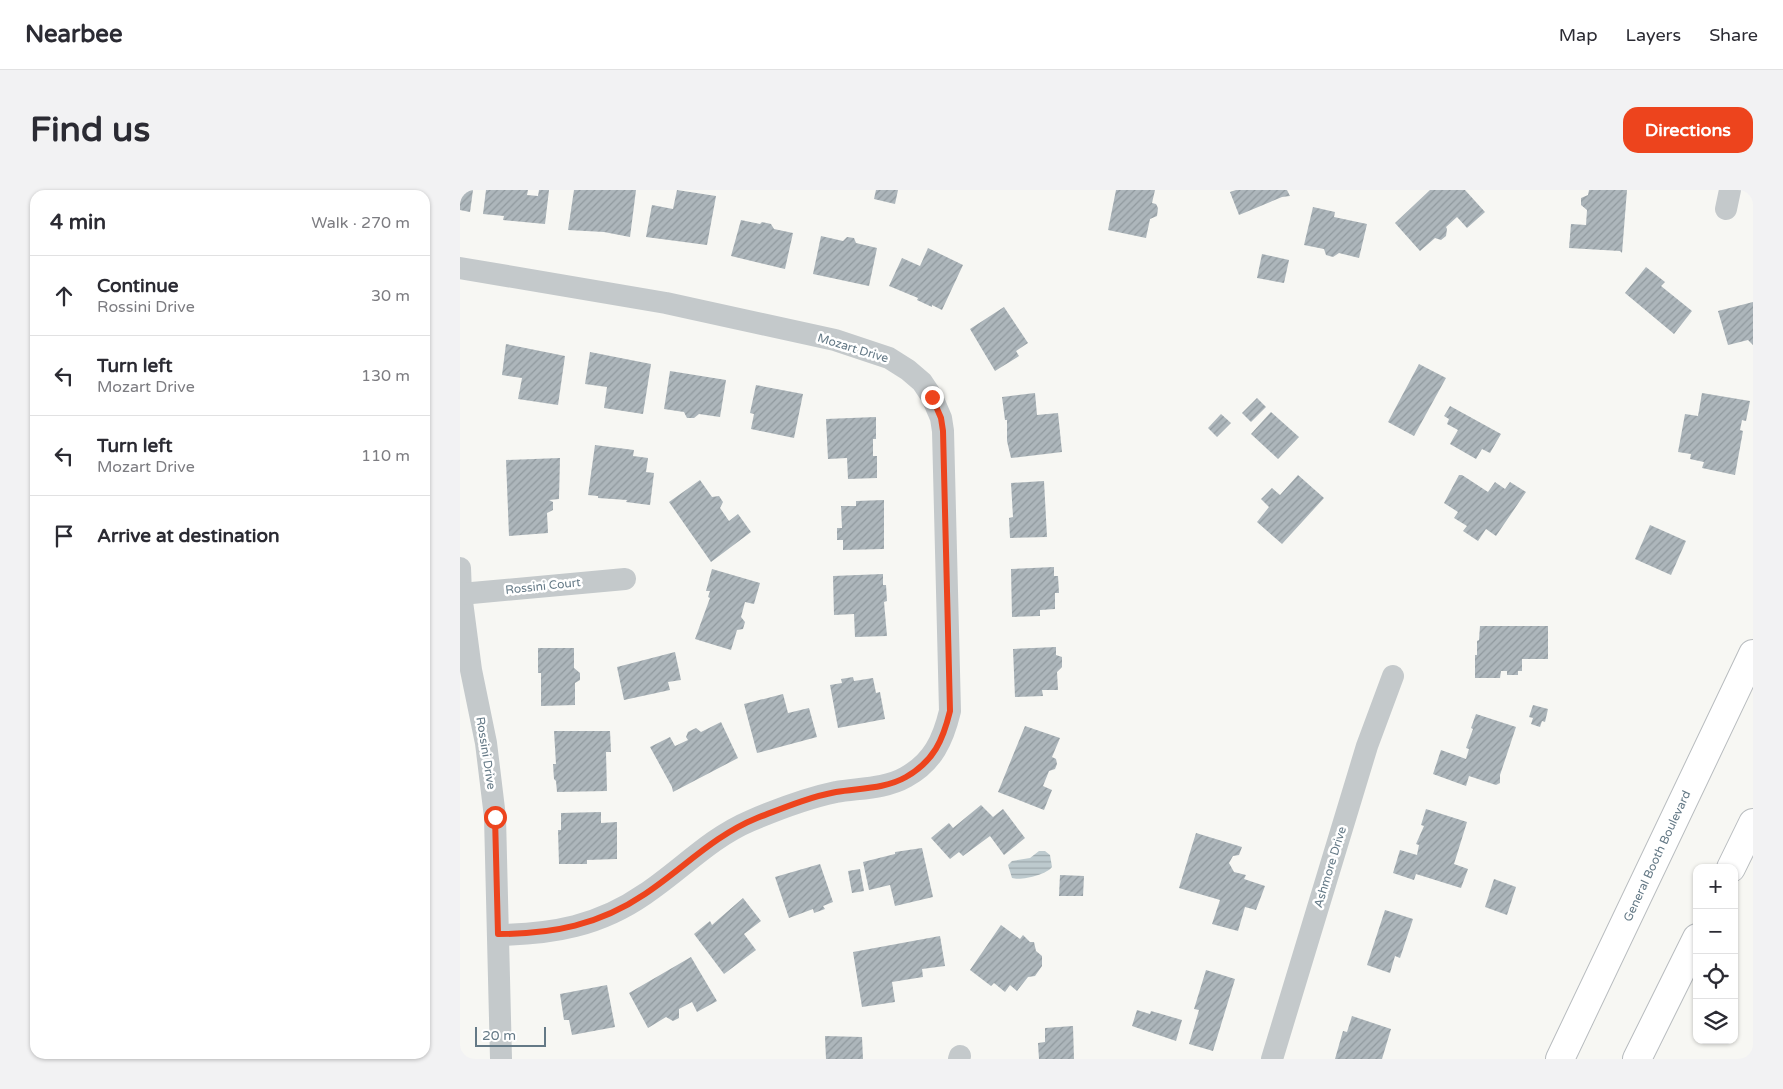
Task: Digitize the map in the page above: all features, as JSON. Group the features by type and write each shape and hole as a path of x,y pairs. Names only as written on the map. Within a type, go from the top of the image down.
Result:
{"highway":[{"name":"General Booth Boulevard","path":"1560,1059 1753,654"},
{"path":"1733,864 1753,823"},
{"path":"1637,1059 1693,946"}],"street":[{"name":"Mozart Drive","path":"460,268 666,303 835,340 889,358 922,382 932,397 941,418 943,431 950,711 945,732 935,752 923,765 905,778 884,786 835,793 791,804 748,822 709,844 645,894 614,912 588,923 553,932 498,934"},
{"name":"Rossini Drive","path":"460,568 461,594 471,670 486,743 494,808 501,1059"},
{"name":"Rossini Court","path":"461,594 625,578"},
{"name":"Ashmore Drive","path":"1272,1059 1367,746 1393,676"}],"shaded area":[{"path":"1039,851 1045,851 1050,855 1052,867 1049,870 1033,877 1012,878 1008,865 1012,861 1030,858"}],"building":[{"path":"460,190 473,190 470,212 460,210"},
{"path":"486,190 528,190 527,195 538,196 539,190 549,190 545,224 503,220 504,216 483,214"},
{"path":"574,190 636,190 630,237 604,232 568,230"},
{"path":"677,190 716,196 707,245 646,237 652,205 673,209"},
{"path":"876,190 898,190 895,204 874,199"},
{"path":"1116,190 1155,190 1152,203 1156,204 1158,208 1157,216 1150,219 1146,238 1108,230"},
{"path":"1236,190 1287,190 1290,196 1282,197 1239,215 1230,192"},
{"path":"1430,190 1465,190 1485,212 1467,228 1457,217 1446,227 1446,236 1441,240 1435,238 1420,251 1395,223"},
{"path":"1589,190 1627,190 1622,253 1620,251 1569,248 1571,224 1586,225 1587,210 1581,205 1581,198 1588,195"},
{"path":"1313,207 1335,212 1334,217 1367,224 1359,258 1339,253 1333,257 1326,255 1324,249 1304,245"},
{"path":"741,220 771,224 774,229 793,233 785,269 731,256"},
{"path":"821,236 843,241 847,237 854,238 856,243 877,248 869,286 813,274"},
{"path":"928,248 963,265 942,310 889,286 902,258 920,266"},
{"path":"1262,254 1289,260 1284,283 1257,278"},
{"path":"1646,267 1665,282 1661,286 1692,311 1674,334 1625,293"},
{"path":"1753,302 1753,345 1748,340 1728,345 1718,311"},
{"path":"1004,307 1028,343 1016,351 1019,356 995,371 970,329"},
{"path":"506,344 565,356 558,405 518,399 522,378 502,375"},
{"path":"590,352 651,364 643,414 604,408 607,387 585,384"},
{"path":"1419,364 1446,378 1414,436 1388,422"},
{"path":"670,371 726,380 720,417 699,414 694,418 687,418 684,412 664,409"},
{"path":"756,385 803,394 794,438 751,429 754,414 750,413"},
{"path":"1035,393 1037,415 1058,413 1062,452 1011,458 1007,441 1007,420 1005,420 1002,397"},
{"path":"1702,393 1750,401 1746,421 1742,420 1740,430 1743,431 1735,475 1702,468 1704,462 1690,459 1691,454 1678,452 1685,414 1698,416"},
{"path":"1257,398 1266,407 1251,422 1242,413"},
{"path":"1450,406 1501,434 1490,453 1482,449 1476,459 1450,444 1458,430 1447,424 1449,419 1444,416"},
{"path":"1271,412 1299,437 1278,459 1251,434"},
{"path":"1221,414 1231,423 1217,437 1208,428"},
{"path":"876,417 876,439 873,439 873,456 877,456 877,478 848,479 847,458 828,459 826,419"},
{"path":"595,445 634,450 633,456 648,458 646,472 654,473 650,505 588,495"},
{"path":"560,458 559,499 549,500 553,502 553,510 547,513 548,533 509,536 506,460"},
{"path":"1298,475 1324,498 1282,544 1257,522 1269,507 1261,499 1272,488 1280,495"},
{"path":"1459,475 1462,475 1488,492 1495,482 1505,489 1510,482 1526,492 1496,536 1486,529 1478,541 1463,531 1467,526 1454,518 1458,512 1444,503"},
{"path":"700,480 712,497 719,496 723,502 720,508 729,521 738,514 751,532 711,562 669,502"},
{"path":"1044,481 1047,537 1010,538 1009,518 1013,517 1011,483"},
{"path":"884,500 884,549 843,550 843,540 837,540 837,528 842,528 841,506 856,506 856,501"},
{"path":"1650,525 1686,541 1671,575 1635,559"},
{"path":"1054,567 1054,576 1058,576 1059,593 1055,593 1055,609 1040,610 1040,616 1012,617 1011,569"},
{"path":"712,569 760,583 754,604 745,602 741,617 745,622 743,629 737,630 731,650 695,639 710,598 708,597 710,591 706,591"},
{"path":"883,574 883,585 886,585 887,601 884,602 887,636 855,637 854,614 834,615 833,576"},
{"path":"1480,626 1548,626 1548,659 1522,659 1522,671 1518,671 1518,675 1507,675 1507,671 1501,671 1500,678 1475,678 1475,655 1477,655"},
{"path":"1056,647 1056,655 1062,657 1062,667 1057,672 1058,690 1042,690 1043,696 1015,697 1013,649"},
{"path":"538,648 574,648 574,668 580,673 580,680 575,683 575,705 541,706 541,673 538,673"},
{"path":"675,652 681,680 668,682 670,690 624,700 617,667"},
{"path":"853,677 854,681 873,678 876,693 880,692 885,719 838,728 830,685 842,683 841,679"},
{"path":"783,694 788,713 809,708 817,737 757,753 744,704"},
{"path":"1533,705 1548,709 1545,722 1542,721 1540,727 1531,724 1533,718 1529,717"},
{"path":"1476,714 1516,727 1500,775 1500,783 1496,785 1469,776 1466,786 1433,774 1441,750 1466,759 1469,749 1466,748"},
{"path":"721,722 738,758 673,792 650,747 670,737 675,746 688,740 686,737 688,732 696,728 701,732"},
{"path":"1025,726 1060,738 1052,757 1056,759 1057,764 1055,769 1049,771 1043,786 1052,790 1044,810 998,792"},
{"path":"554,731 610,731 611,752 606,752 607,791 557,792 553,764 556,764"},
{"path":"981,805 993,817 1003,809 1025,838 1004,855 990,836 963,856 959,852 950,859 931,838 949,823 953,828"},
{"path":"1426,809 1467,822 1454,864 1468,869 1461,888 1416,874 1414,880 1393,873 1400,850 1417,855 1419,845 1416,844 1424,826 1421,825"},
{"path":"601,812 601,823 617,822 617,859 587,860 587,864 559,864 558,830 561,830 561,813"},
{"path":"1196,833 1242,847 1239,855 1233,856 1229,863 1234,872 1246,875 1244,879 1265,886 1256,910 1245,907 1238,931 1212,924 1220,900 1179,888"},
{"path":"922,848 933,897 895,906 890,885 869,890 863,862 895,854 895,852"},
{"path":"820,864 833,902 823,906 825,909 814,913 813,909 789,918 775,877"},
{"path":"860,869 864,891 852,893 848,871"},
{"path":"1060,875 1084,876 1083,896 1059,896"},
{"path":"1494,879 1516,887 1507,915 1485,907"},
{"path":"743,898 761,921 744,934 756,950 724,974 694,934 710,921 712,925"},
{"path":"1385,910 1413,919 1400,958 1395,956 1390,973 1367,965"},
{"path":"1001,925 1020,939 1023,935 1030,942 1034,942 1036,951 1042,956 1042,966 1035,976 1028,977 1017,991 1010,985 1005,992 994,983 991,986 970,970"},
{"path":"940,936 945,966 922,969 923,977 892,982 895,1002 862,1007 853,952"},
{"path":"691,957 717,1001 697,1012 692,1002 679,1009 679,1018 673,1021 666,1017 648,1028 629,993"},
{"path":"1206,970 1235,979 1213,1051 1189,1044 1199,1010 1194,1009"},
{"path":"607,985 615,1027 572,1035 569,1020 564,1020 560,994"},
{"path":"1137,1010 1150,1014 1151,1011 1182,1020 1176,1041 1132,1026"},
{"path":"1352,1016 1391,1029 1382,1059 1335,1059 1343,1031 1347,1032"},
{"path":"1073,1026 1074,1059 1039,1059 1038,1043 1045,1042 1045,1028"},
{"path":"825,1036 862,1037 863,1059 826,1059"}],"route":[{"path":"495,817 498,934 553,932 588,923 614,912 645,894 709,844 748,822 791,804 835,793 884,786 905,778 923,765 935,752 945,732 950,711 943,431 941,418 932,397"}]}
